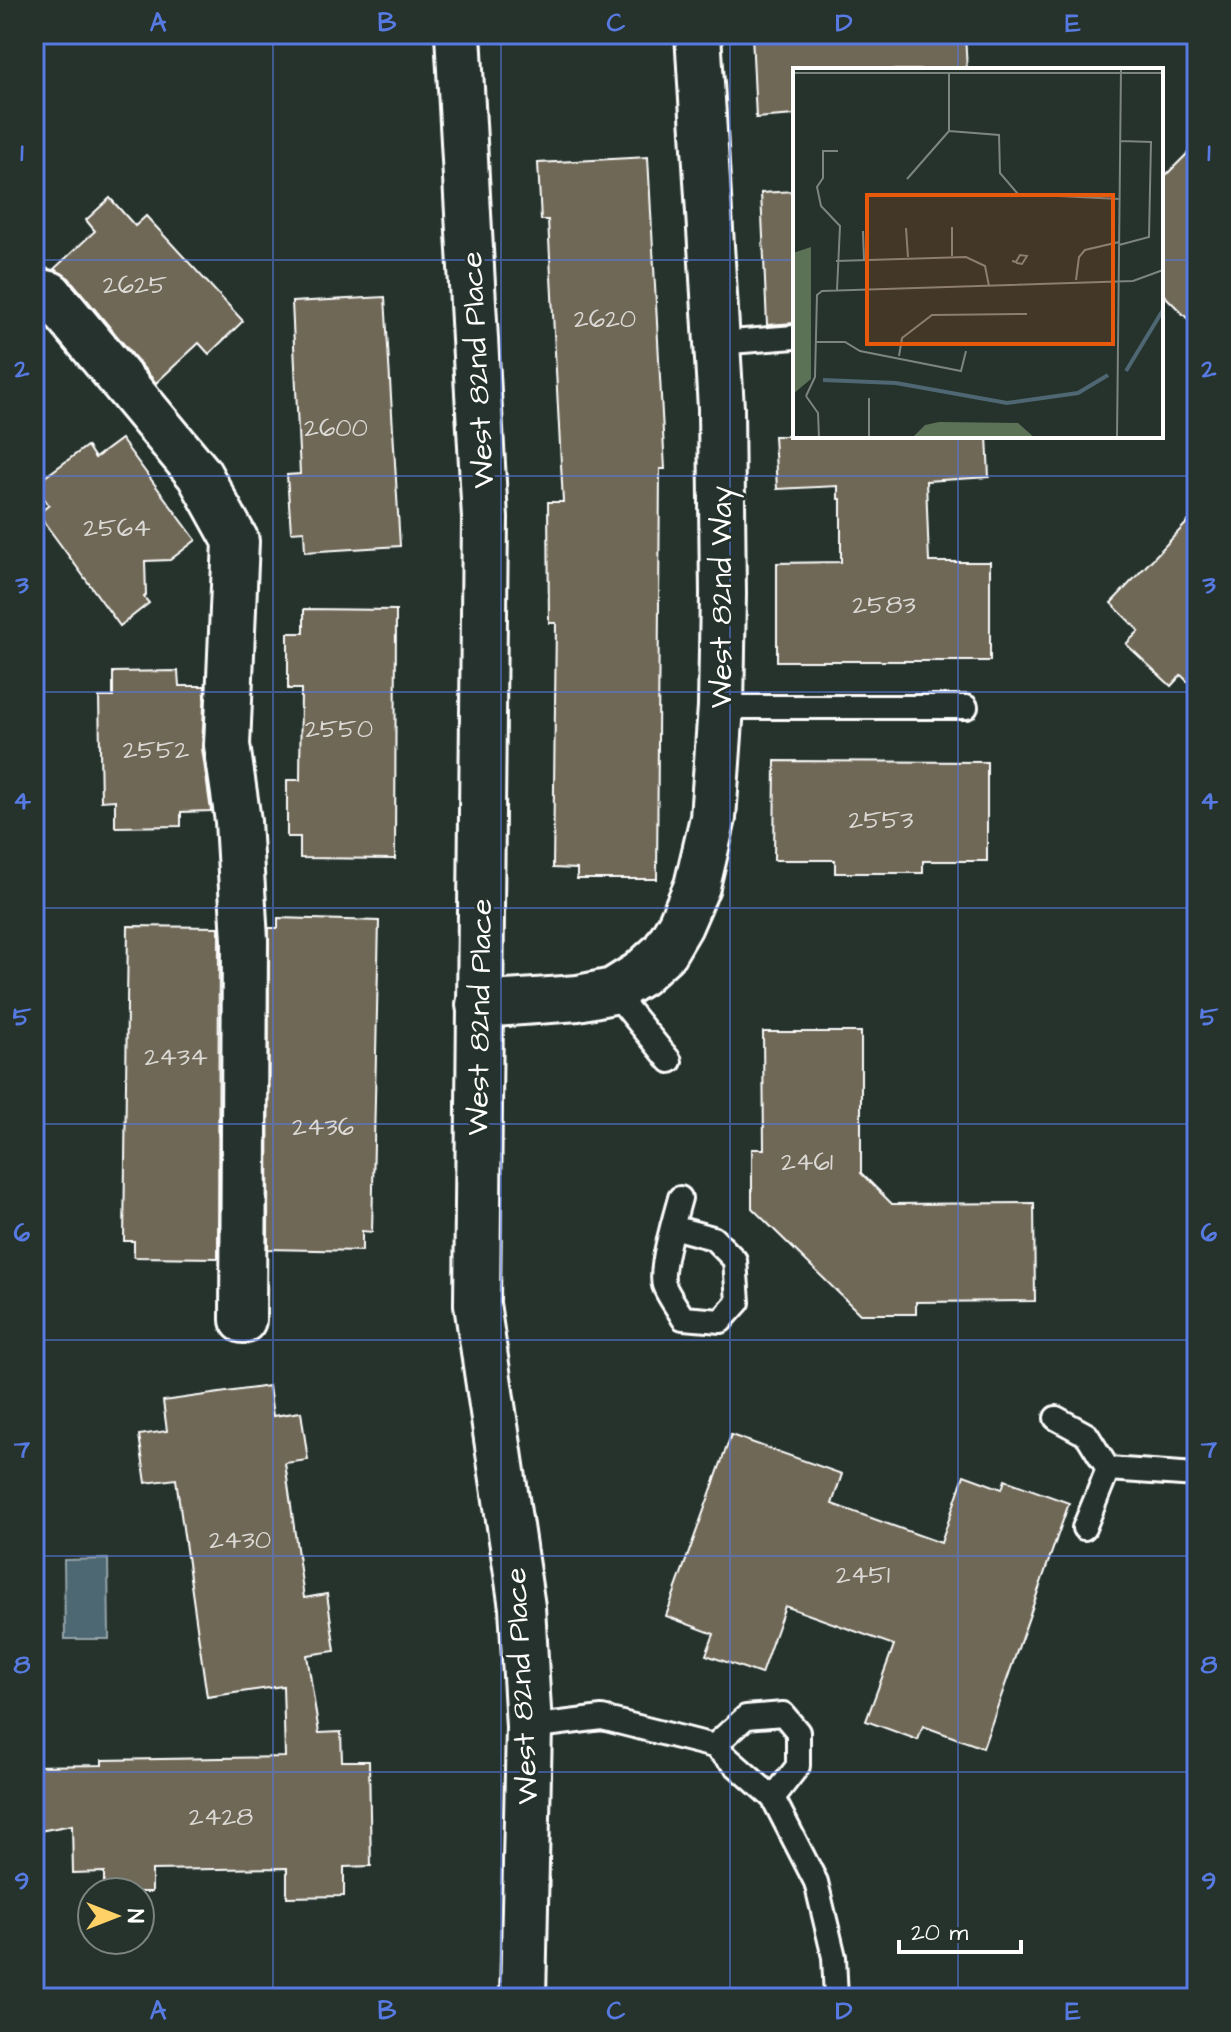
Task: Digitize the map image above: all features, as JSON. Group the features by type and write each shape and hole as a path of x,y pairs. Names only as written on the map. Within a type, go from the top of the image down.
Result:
{"street":[{"name":"West 82nd Place","path":"458,34 485,518 477,1304 522,1607 529,1727 523,1998"},
{"name":"West 82nd Way","path":"479,1005 578,998 613,991 640,974 664,952 680,925 697,886 713,818 721,707 721,408 698,34"},
{"path":"34,290 50,294 199,474 236,541 227,745 238,821 245,940 243,1320"}],"lane":[{"path":"717,343 793,337"},
{"path":"721,707 966,707"},
{"path":"613,991 670,1061"},
{"path":"672,1227 713,1238 735,1260 738,1302 721,1321 683,1318 663,1283 668,1242 672,1227 680,1198"},
{"path":"1056,1418 1087,1435 1108,1469"},
{"path":"1108,1469 1197,1475"},
{"path":"1084,1528 1108,1469"},
{"path":"714,1746 746,1717 783,1714 798,1732 798,1766 773,1798"},
{"path":"529,1727 602,1718 714,1746 773,1798 816,1882 834,1957 836,1998"}],"water":[{"path":"108,1559 109,1639 65,1639 64,1560"}],"building":[{"path":"752,34 965,34 967,68 793,68 793,115 756,118"},
{"path":"1197,144 1197,328 1163,294 1163,178"},
{"path":"648,157 665,469 660,469 657,879 577,879 577,869 553,868 556,623 549,623 548,502 563,502 548,220 541,220 538,163"},
{"path":"793,191 793,323 767,325 761,193"},
{"path":"110,198 135,226 146,216 243,321 209,354 199,343 156,383 69,278 54,269 95,231 86,220"},
{"path":"385,297 400,546 305,552 304,531 291,532 287,475 300,474 292,302"},
{"path":"774,436 987,438 989,477 926,481 929,562 990,562 990,661 777,661 777,563 841,562 841,499 838,499 838,486 777,489"},
{"path":"121,439 196,540 170,560 145,561 144,597 149,603 120,626 38,514 49,505 34,485 87,446 95,458"},
{"path":"1197,512 1197,691 1181,675 1171,686 1126,644 1139,631 1111,603"},
{"path":"304,609 396,610 395,859 300,858 300,837 287,837 287,780 300,780 301,689 288,689 288,633 304,633"},
{"path":"178,671 179,686 205,686 202,748 211,811 181,812 181,826 115,827 115,800 101,801 99,697 113,697 113,672"},
{"path":"775,761 987,762 987,861 923,861 923,873 835,873 835,860 774,860"},
{"path":"278,918 379,921 372,1232 362,1231 362,1251 268,1249 269,928 278,928"},
{"path":"128,926 219,927 218,1258 134,1257 134,1241 124,1241"},
{"path":"763,1032 861,1032 861,1173 892,1204 1034,1203 1035,1301 916,1302 916,1314 860,1314 752,1208 752,1149 764,1149"},
{"path":"269,1386 273,1416 301,1412 308,1460 285,1463 304,1598 327,1594 335,1651 307,1655 319,1733 341,1732 342,1761 369,1761 371,1866 344,1867 344,1896 287,1897 287,1868 152,1870 152,1876 73,1873 72,1825 34,1832 34,1766 102,1765 102,1760 285,1757 283,1686 207,1697 176,1479 146,1483 139,1435 167,1431 163,1401"},
{"path":"731,1435 842,1474 832,1504 941,1543 964,1475 1002,1489 1005,1480 1069,1503 983,1748 923,1726 918,1740 866,1721 894,1645 785,1606 761,1674 706,1655 714,1634 666,1616"}]}
